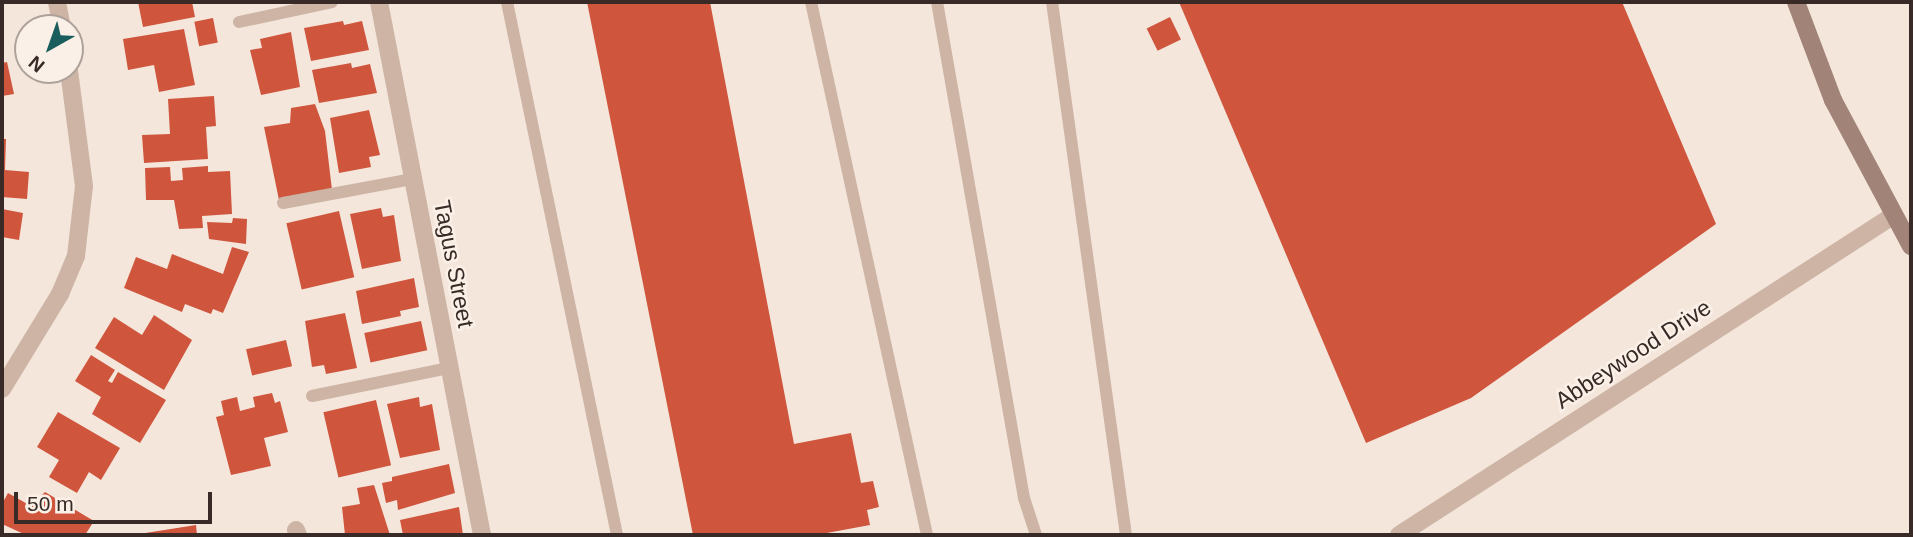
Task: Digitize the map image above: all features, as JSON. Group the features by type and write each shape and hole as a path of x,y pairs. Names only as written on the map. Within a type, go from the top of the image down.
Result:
{"main road":[{"path":"1796,2 1833,100 1911,246"}],"street":[{"name":"Tagus Street","path":"379,2 482,535"},
{"path":"2,389 60,295 76,256 84,186 71,84"},
{"name":"Abbeywood Drive","path":"1399,535 1894,215"},
{"path":"2,351 18,362"}],"lane":[{"path":"239,22 332,2"},
{"path":"507,2 617,535"},
{"path":"811,2 927,535"},
{"path":"937,2 1024,498 1036,535"},
{"path":"1052,2 1126,535"},
{"path":"283,203 413,179"},
{"path":"312,396 449,368"}],"building":[{"path":"138,2 192,2 195,17 143,27"},
{"path":"587,2 710,2 794,444 851,433 861,483 873,481 879,507 867,510 870,525 816,535 693,535"},
{"path":"1179,2 1622,2 1716,224 1471,398 1366,443"},
{"path":"1170,17 1181,39 1158,51 1147,28"},
{"path":"213,18 218,43 199,46 194,22"},
{"path":"343,21 344,25 362,21 369,50 311,61 304,28"},
{"path":"184,29 195,85 159,92 154,65 128,70 123,39"},
{"path":"291,32 300,87 261,95 250,50 262,48 260,39"},
{"path":"7,62 14,94 2,96 2,63"},
{"path":"351,63 352,68 370,64 377,93 319,103 312,70"},
{"path":"214,96 216,126 206,127 208,159 144,163 142,135 170,134 168,99"},
{"path":"315,104 325,131 332,190 279,200 264,127 290,123 291,108"},
{"path":"369,110 380,155 369,157 371,167 339,173 330,118"},
{"path":"2,139 6,139 5,170 29,172 27,199 2,197"},
{"path":"208,166 208,172 230,171 232,214 202,216 203,228 179,229 174,200 146,200 145,168 170,167 171,181 183,180 182,168"},
{"path":"381,208 383,217 394,215 401,261 362,269 350,214"},
{"path":"2,209 23,213 19,240 2,237"},
{"path":"339,211 354,277 302,289 286,223"},
{"path":"233,218 247,219 246,244 209,239 207,222 232,223"},
{"path":"232,247 249,252 223,313 213,309 211,314 185,304 182,312 124,288 136,257 167,269 172,254 223,274"},
{"path":"414,278 419,307 400,311 401,316 362,324 356,291"},
{"path":"345,313 357,368 326,374 324,365 312,367 305,321"},
{"path":"154,315 192,340 164,390 95,348 114,317 142,335"},
{"path":"421,321 427,350 371,362 364,333"},
{"path":"286,340 292,366 252,376 246,349"},
{"path":"91,355 115,370 108,381 112,383 118,372 166,400 140,443 92,414 101,397 75,381"},
{"path":"272,393 275,403 280,401 288,432 264,438 271,466 231,475 216,417 224,415 221,401 237,397 240,411 255,407 253,397"},
{"path":"419,397 420,407 432,404 440,450 400,458 387,404"},
{"path":"376,400 391,465 338,477 323,412"},
{"path":"58,412 120,448 101,480 89,472 77,493 49,477 59,460 37,447"},
{"path":"449,464 455,493 398,510 397,500 386,503 382,483 392,481 392,477"},
{"path":"374,485 390,535 345,535 342,507 360,504 357,488"},
{"path":"45,492 94,521 85,535 26,535 2,524 2,504 8,493 31,506"},
{"path":"459,507 463,535 403,535 400,520"},
{"path":"196,525 197,535 139,535 139,534"}]}
